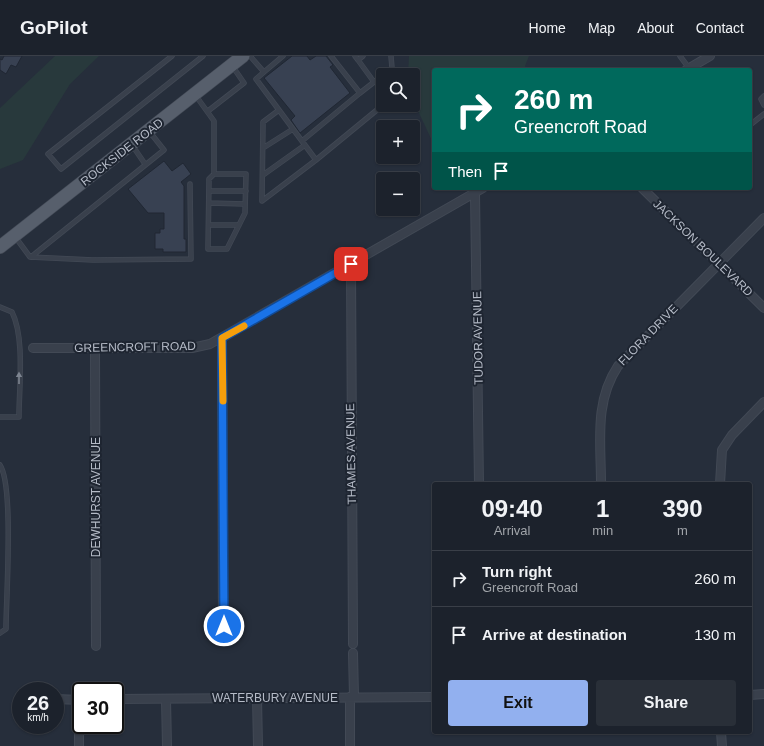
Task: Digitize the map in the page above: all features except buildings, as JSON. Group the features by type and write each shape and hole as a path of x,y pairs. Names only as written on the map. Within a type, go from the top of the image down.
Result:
{"main road":[{"name":"ROCKSIDE ROAD","path":"0,247 243,56"}],"street":[{"path":"689,68 710,56"},
{"name":"GREENCROFT ROAD","path":"33,348 192,348 210,344 480,190"},
{"name":"JACKSON BOULEVARD","path":"644,190 764,308"},
{"name":"TUDOR AVENUE","path":"475,193 479,482"},
{"name":"FLORA DRIVE","path":"601,482 601,406 611,377 618,366 764,218"},
{"name":"THAMES AVENUE","path":"351,264 352,644"},
{"path":"222,338 224,641"},
{"name":"DEWHURST AVENUE","path":"95,348 96,646"},
{"path":"720,482 722,450 732,435 764,402"},
{"path":"350,746 353,654"},
{"path":"752,695 764,694"},
{"name":"WATERBURY AVENUE","path":"124,699 432,697"},
{"path":"257,698 258,746"},
{"path":"166,699 167,746"},
{"path":"79,734 79,746"},
{"path":"721,734 722,746"}],"lane":[{"path":"172,56 48,154 61,168 203,56"},
{"path":"250,56 264,72"},
{"path":"283,56 256,79 316,160"},
{"path":"331,56 360,93"},
{"path":"302,141 374,82 356,58 363,56"},
{"path":"391,56 392,68"},
{"path":"680,56 686,68"},
{"path":"208,111 244,83 231,65"},
{"path":"195,94 214,121 214,174 209,179 208,249 227,249 245,213 246,174 214,174"},
{"path":"764,96 761,98 764,106"},
{"path":"279,110 263,122 262,201 316,160 376,111"},
{"path":"752,123 764,114"},
{"path":"263,148 293,129"},
{"path":"30,257 164,150 149,130"},
{"path":"132,144 146,164"},
{"path":"263,175 305,145"},
{"path":"14,236 30,257 93,260 191,259 190,184"},
{"path":"209,191 246,191"},
{"path":"209,203 245,204"},
{"path":"209,225 239,225"},
{"path":"0,307 12,312 16,320 19,339 19,417 0,417"},
{"path":"0,465 4,472 8,509 6,629 0,633"},
{"path":"0,481 5,481"}],"shaded area":[{"path":"55,56 99,56 70,84 23,160 0,169 0,108"},
{"path":"409,56 529,56 525,66 526,68 432,68 432,141 419,112 420,112 420,68 408,68"}],"slow traffic":[{"path":"223,401 222,338 244,326"}],"route":[{"path":"224,626 222,338 351,264"}]}
